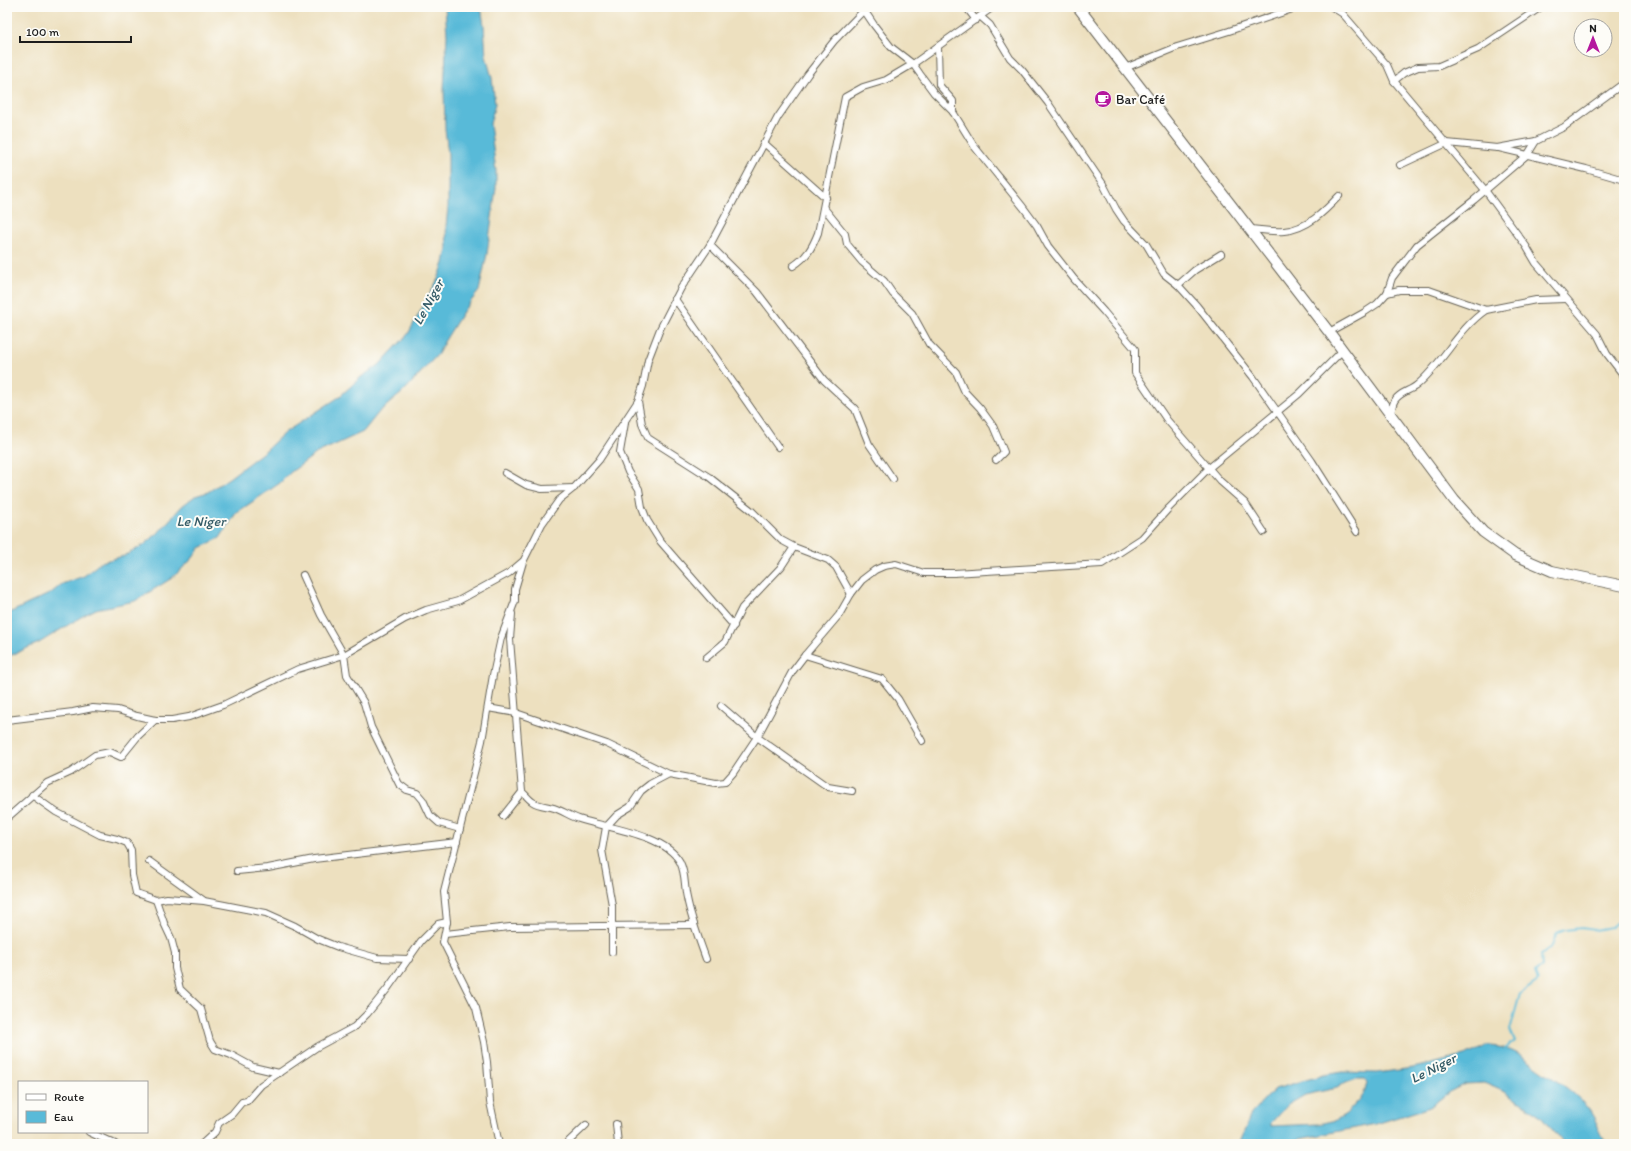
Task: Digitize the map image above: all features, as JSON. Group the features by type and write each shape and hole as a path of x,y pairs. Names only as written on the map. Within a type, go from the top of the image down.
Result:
{"highway":[{"path":"1078,7 1329,332 1454,500 1483,532 1515,555 1552,571 1624,586"}],"street":[{"path":"966,7 978,18 990,24 1010,58 1022,70 1048,103 1103,184 1124,221 1146,244 1164,274 1178,285 1197,306 1254,377 1312,461 1358,532"},
{"path":"793,266 803,259 812,247 818,233 845,97 863,87 886,80 914,64 993,7"},
{"path":"1125,68 1177,47 1298,7"},
{"path":"1332,7 1343,14 1387,65 1394,81 1485,190 1526,246 1536,263 1596,334 1607,354 1624,376"},
{"path":"1394,81 1404,73 1418,67 1439,66 1478,49 1541,7"},
{"path":"503,816 522,792 510,640 515,589 523,562 542,524 559,500 574,488 599,460 638,402 648,360 660,329 681,288 710,245 778,117 808,74 834,41 866,8 874,25 891,47 914,64 934,92 953,112 974,146 1023,207 1048,246 1074,279 1135,349 1135,373 1167,420 1220,481 1245,503 1264,532"},
{"path":"938,47 939,85 953,101 953,112"},
{"path":"1497,148 1536,141 1564,127 1624,83"},
{"path":"1329,332 1365,312 1376,304 1387,293 1392,278 1417,245 1528,154 1536,141"},
{"path":"764,143 826,198"},
{"path":"1400,165 1446,143 1497,148 1528,154 1624,180"},
{"path":"1250,229 1285,231 1307,224 1322,214 1338,196"},
{"path":"824,208 845,234 847,244 862,262 884,281 893,294 912,313 929,344 956,372 965,392 980,408 993,426 1004,452 996,460"},
{"path":"710,245 756,292 824,380 855,409 869,444 893,479"},
{"path":"1178,285 1195,270 1221,254"},
{"path":"1387,293 1399,290 1429,290 1486,310"},
{"path":"675,299 778,447"},
{"path":"1390,415 1394,400 1401,392 1409,391 1426,376 1473,320 1486,310 1536,300 1565,299"},
{"path":"488,708 516,713 607,744 669,774 716,783 725,782 733,773 757,737 792,672 804,655 839,615 851,594 862,580 875,570 884,566 896,564 924,573 954,573 1102,564 1142,538 1169,508 1209,468 1299,394 1342,350"},
{"path":"638,402 642,424 648,438 709,477 752,511 781,540 794,547 828,560 836,567 851,594"},
{"path":"626,420 620,452 628,472 639,490 642,508 647,520 660,541 734,626"},
{"path":"505,473 526,485 542,489 574,488"},
{"path":"706,658 725,642 742,608 781,567 794,547"},
{"path":"7,720 93,708 118,710 155,720 172,720 189,717 222,705 298,669 344,655 406,619 426,610 458,601 509,573 523,562"},
{"path":"303,575 321,615 344,655 347,675 364,703 371,727 399,784 407,790 417,793 423,800 430,815 439,823 460,829"},
{"path":"499,1144 490,1102 484,1042 476,1008 443,942 447,922 444,892 482,741 501,638 515,601"},
{"path":"804,655 882,679 898,699 922,741"},
{"path":"721,706 757,737 828,787 852,791"},
{"path":"7,818 47,783 71,772 95,755 110,752 121,756 138,736 155,720"},
{"path":"612,952 612,905 602,850 606,827 617,815 630,807 641,791 650,784 669,774"},
{"path":"522,792 533,802 606,827 634,832 671,852 679,861 685,876 686,896 706,959"},
{"path":"32,795 56,812 100,835 127,843 131,850 132,874 136,893 156,900 167,898 204,901 266,913 295,926 318,939 338,947 377,958 409,960"},
{"path":"237,871 268,868 314,859 457,842"},
{"path":"149,861 204,901"},
{"path":"156,900 171,938 175,953 175,968 180,989 201,1009 210,1041 215,1049 231,1055 253,1067 279,1073"},
{"path":"202,1144 216,1132 220,1123 232,1114 242,1102 247,1101 261,1085 316,1047 354,1027 384,994 421,941 438,924 447,922"},
{"path":"445,934 510,927 694,925"},
{"path":"616,1124 618,1144"},
{"path":"566,1144 586,1125"},
{"path":"91,1133 115,1144"}],"water":[{"name":"Le Niger","path":"445,7 481,7 486,56 492,78 495,104 490,124 496,171 496,188 487,254 479,291 464,310 438,354 403,392 379,412 363,432 317,453 291,472 280,483 236,513 220,538 200,548 192,559 172,578 135,601 96,609 39,643 7,657 7,614 51,593 62,584 84,576 101,562 124,556 144,545 158,533 182,506 195,496 208,492 229,478 266,450 284,433 339,397 361,377 379,365 408,334 438,279 444,263 447,248 446,226 448,207 448,154 445,129 444,89 447,35"},
{"name":"Le Niger","path":"1486,1046 1495,1046 1517,1053 1562,1084 1580,1099 1590,1111 1607,1144 1564,1144 1541,1116 1505,1092 1484,1083 1465,1084 1449,1092 1430,1107 1376,1124 1299,1139 1284,1144 1239,1144 1251,1114 1275,1089 1323,1075 1342,1072 1377,1073 1413,1068 1465,1056","holes":["1356,1079 1364,1079 1367,1082 1365,1091 1360,1099 1346,1114 1336,1120 1318,1124 1271,1126 1271,1123 1286,1106 1305,1095 1337,1088"]}],"waterway":[{"path":"1505,1049 1515,1041 1510,1030 1520,994 1538,981 1535,973 1542,966 1541,954 1552,946 1557,933 1565,930 1581,928 1595,930 1611,927 1624,916"}],"place":[{"name":"Bar Café","path":"1103,99"}]}
